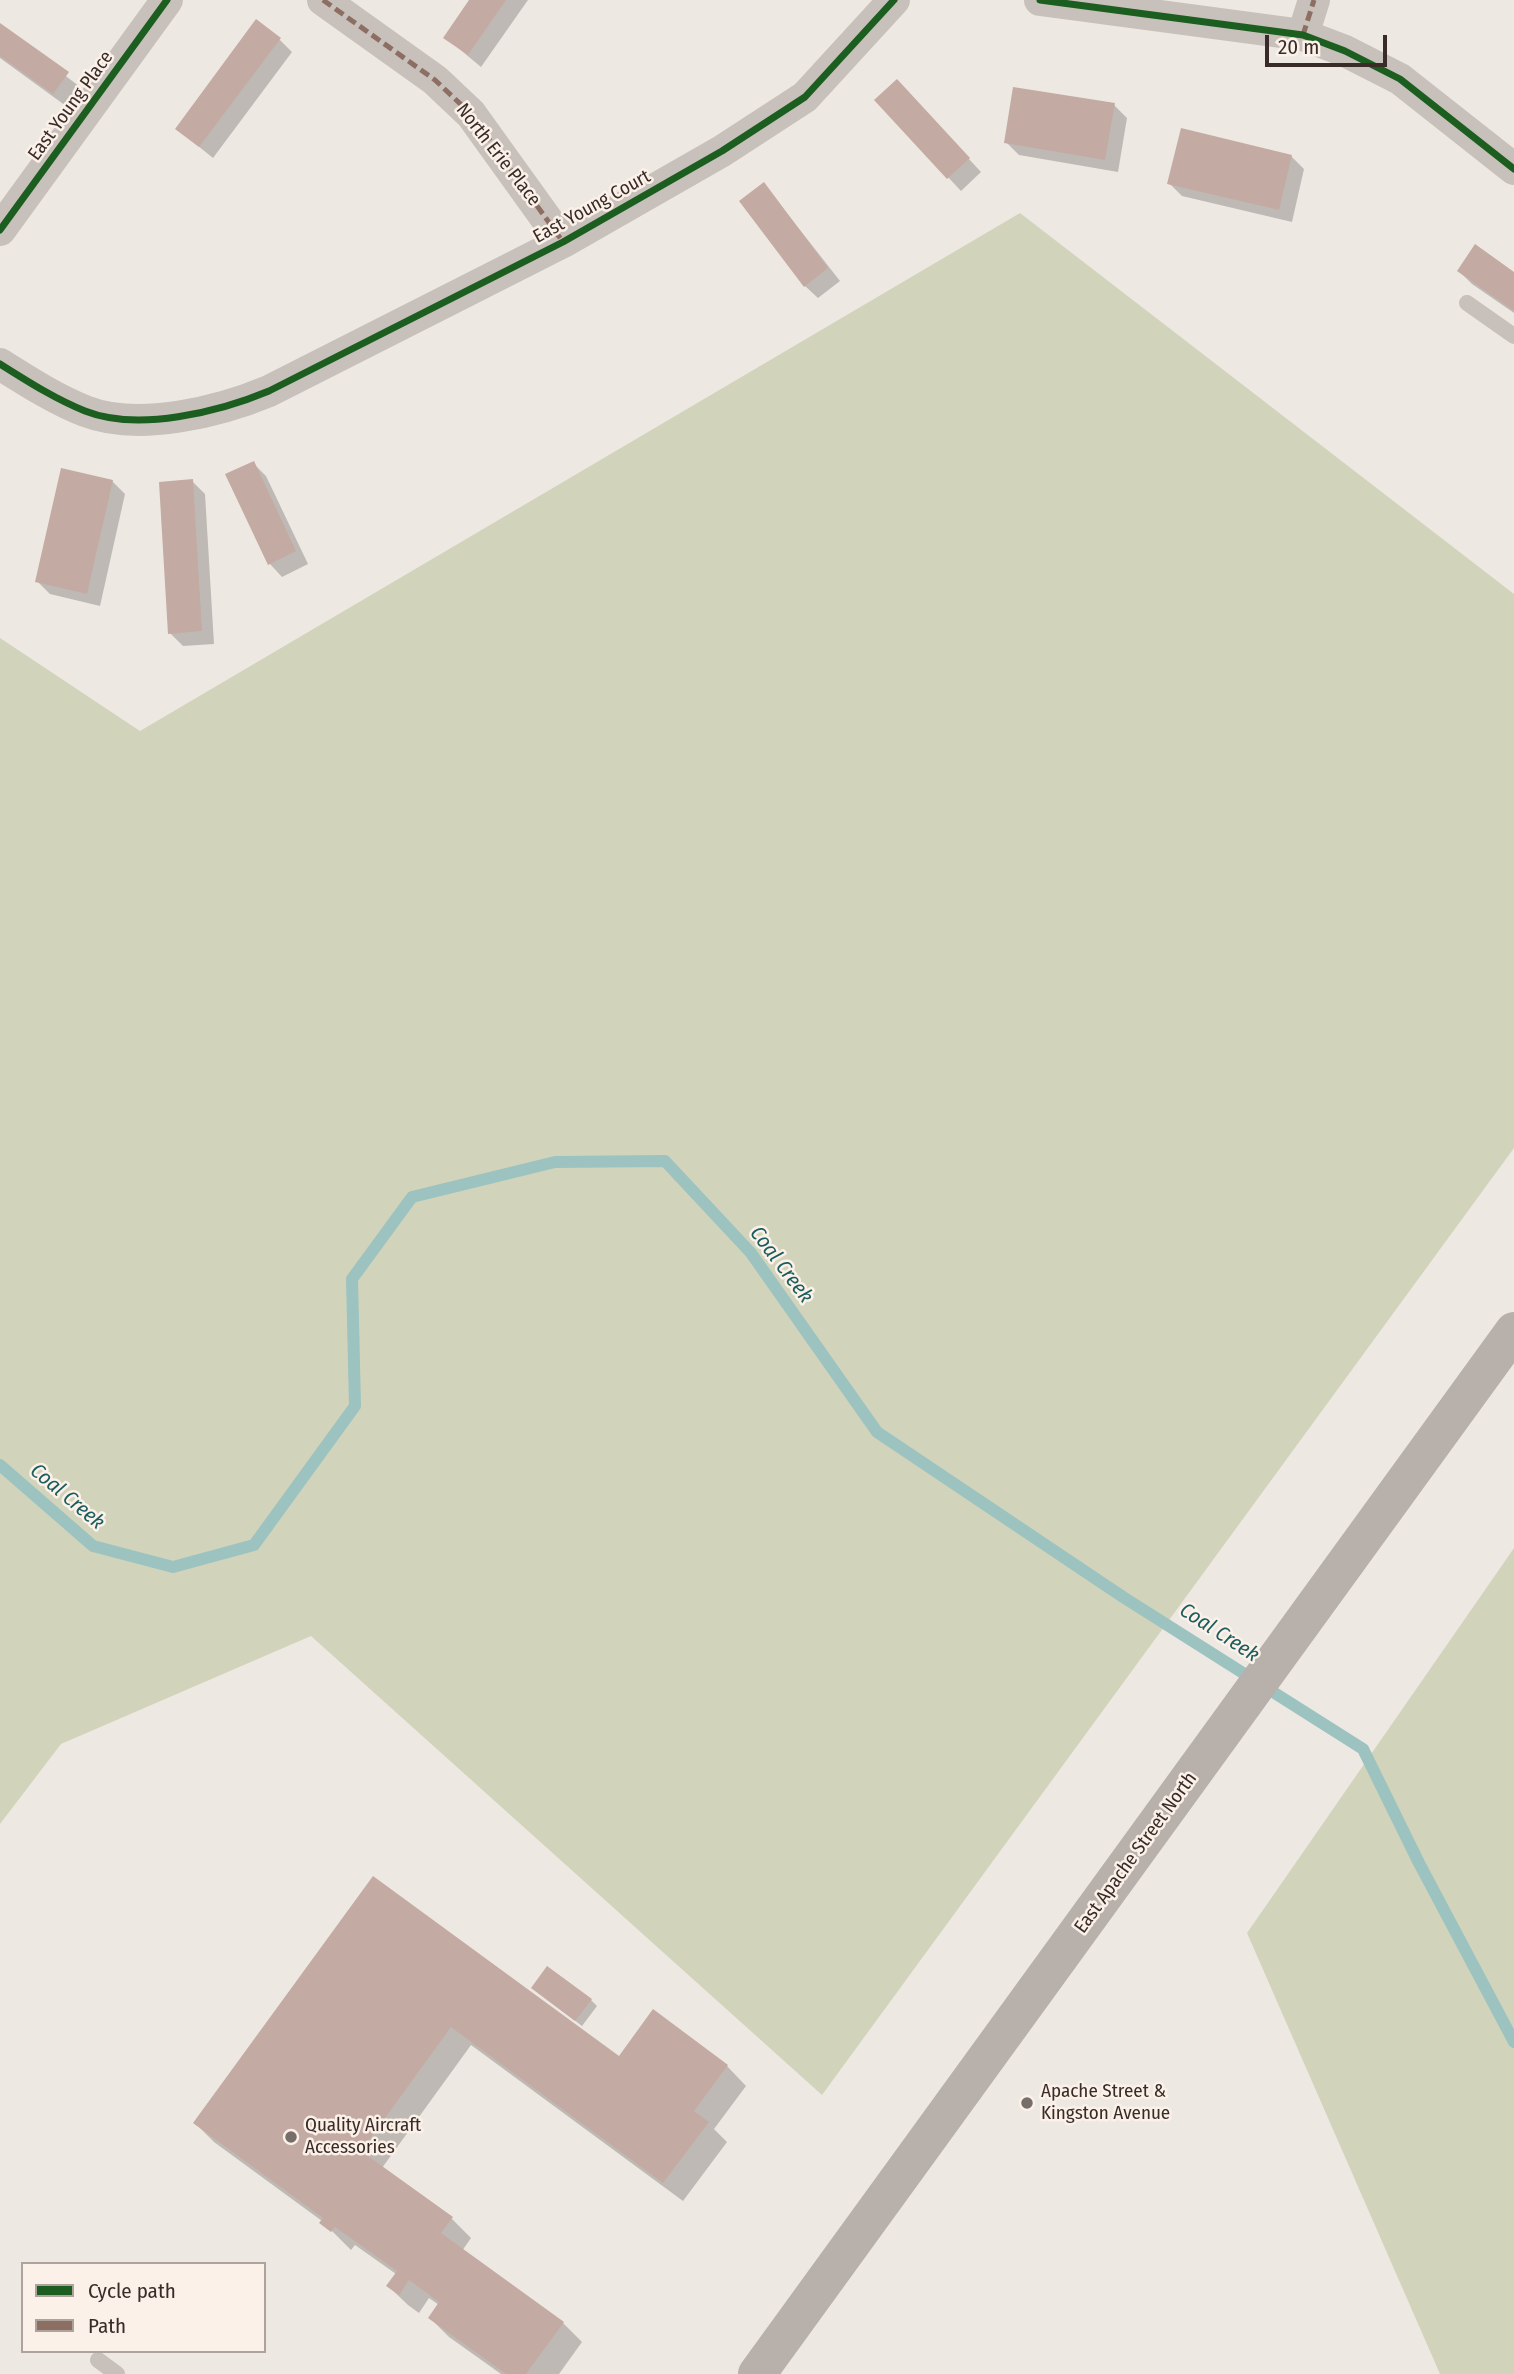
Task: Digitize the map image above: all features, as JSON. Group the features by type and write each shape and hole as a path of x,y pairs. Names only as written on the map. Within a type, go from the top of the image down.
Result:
{"main road":[{"name":"East Apache Street North","path":"757,2374 1514,1331"}],"street":[{"name":"East Young Place","path":"0,230 167,0"},
{"name":"North Erie Place","path":"323,0 435,80 471,114 563,242"},
{"name":"East Young Court","path":"0,364 26,381 87,412 134,419 185,416 231,407 269,391 563,242 722,151 806,97 894,0"},
{"path":"1040,0 1303,35 1345,51 1400,79 1514,169"},
{"path":"1303,35 1314,0"}],"lane":[{"path":"1467,303 1514,336"},
{"path":"98,2360 117,2374"}],"green space":[{"path":"1020,213 1514,594 1514,1148 822,2095 311,1636 61,1744 0,1824 0,638 140,731"},
{"path":"1514,1548 1514,2374 1440,2374 1247,1933"}],"building":[{"path":"469,0 506,0 468,55 443,38"},
{"path":"256,19 281,38 199,147 175,129"},
{"path":"0,23 69,72 53,94 0,56"},
{"path":"897,79 970,158 947,179 874,100"},
{"path":"1013,87 1115,103 1105,160 1004,143"},
{"path":"1181,128 1292,155 1279,210 1167,184"},
{"path":"764,182 828,268 804,287 739,201"},
{"path":"1475,244 1514,272 1514,311 1457,271"},
{"path":"254,461 296,551 268,565 225,474"},
{"path":"61,468 113,480 87,594 35,582"},
{"path":"193,479 202,631 168,634 159,482"},
{"name":"Quality Aircraft Accessories","path":"373,1876 619,2056 653,2009 728,2065 694,2111 709,2122 663,2183 451,2027 361,2151 453,2217 441,2233 564,2322 526,2374 506,2374 428,2318 439,2302 409,2280 399,2295 386,2286 397,2271 335,2227 331,2232 319,2223 323,2218 193,2123"},
{"path":"547,1966 592,1999 575,2021 531,1988"}],"waterway":[{"name":"Coal Creek","path":"0,1465 93,1546 173,1567 254,1545 355,1406 352,1279 412,1197 555,1162 665,1161 751,1253 877,1432 1123,1597 1363,1749 1419,1863 1514,2042"}],"marked path":[{"path":"323,0 435,80 471,114 563,242"},
{"path":"1303,35 1314,0"}],"cycle path":[{"path":"0,230 167,0"},
{"path":"0,364 85,411 129,420 178,417 203,412 269,391 563,242 722,151 805,97 894,0"},
{"path":"1040,0 1303,35 1345,51 1400,79 1514,169"}],"place":[{"name":"Apache Street & Kingston Avenue","path":"1027,2103"},
{"name":"Quality Aircraft Accessories","path":"291,2137"}]}
